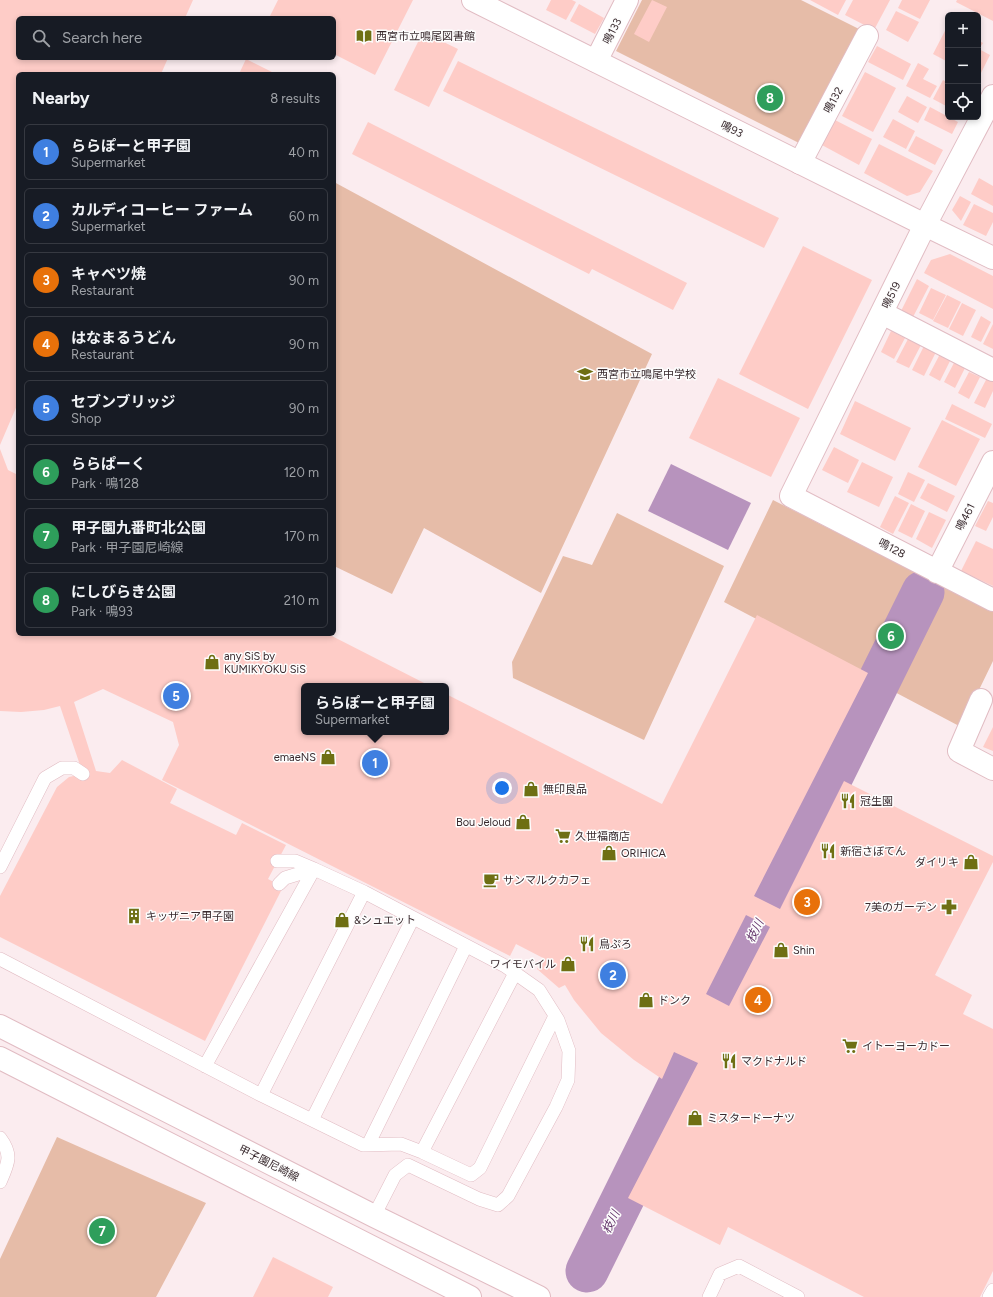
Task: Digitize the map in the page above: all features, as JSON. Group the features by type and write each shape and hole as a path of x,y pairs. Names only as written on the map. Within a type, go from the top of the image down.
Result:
{"street":[{"name":"鳴93","path":"473,0 993,258"},
{"name":"鳴133","path":"596,61 627,0"},
{"name":"鳴132","path":"800,163 866,36"},
{"name":"鳴519","path":"791,496 925,225 993,96"},
{"path":"882,313 993,370"},
{"name":"鳴461","path":"937,572 987,487 993,462"},
{"name":"鳴128","path":"791,496 993,600"},
{"path":"981,700 959,751 993,769"},
{"name":"甲子園尼崎線","path":"0,1026 531,1295"},
{"path":"0,1058 470,1297"}],"lane":[{"path":"0,867 45,778 62,768 74,768 83,774"},
{"path":"277,861 295,861 364,892 505,966 539,990 558,1020 569,1051 568,1080 556,1107 508,1196 498,1205 479,1199 408,1165 395,1175 374,1216"},
{"path":"278,884 285,878 314,869"},
{"path":"205,1066 314,869"},
{"path":"261,1095 364,892"},
{"path":"312,1120 413,918"},
{"path":"368,1145 466,946"},
{"path":"0,959 261,1095 363,1145 400,1144 422,1152 471,1175 480,1168 555,1016"},
{"path":"422,1152 515,973"},
{"path":"0,1138 6,1146 8,1164 0,1182"},
{"path":"709,1297 720,1274 739,1266 798,1297"},
{"path":"989,1297 993,1290"}],"shaded area":[{"path":"642,0 801,0 863,31 805,146 616,51"},
{"path":"336,183 652,354 541,593 424,528 392,594 336,567"},
{"path":"671,464 751,503 728,550 648,511"},
{"path":"773,500 993,612 993,661 961,727 724,602"},
{"path":"617,513 724,566 644,740 513,678 512,662 563,556 592,565"},
{"path":"57,1137 206,1203 156,1297 0,1297 0,1259"}],"building":[{"path":"0,0 193,0 186,16 16,16 16,60 167,60 162,72 16,72 16,408 0,445"},
{"name":"西宮市立鳴尾図書館","path":"278,0 413,0 375,75 336,55 336,16 270,16"},
{"path":"551,0 572,0 576,2 566,20 546,10"},
{"path":"652,0 667,7 649,42 634,34"},
{"path":"810,0 846,0 838,15"},
{"path":"853,0 890,0 874,30 845,15"},
{"path":"902,0 930,0 920,19 898,8"},
{"path":"957,0 993,0 993,21 981,15 981,12 975,12 956,2"},
{"path":"579,4 604,18 595,34 570,21"},
{"path":"896,11 919,22 908,42 886,30"},
{"path":"945,31 945,60 933,54"},
{"path":"423,32 458,49 429,107 394,90"},
{"path":"877,46 911,64 903,80 868,62"},
{"path":"981,50 990,55 981,73"},
{"path":"246,60 248,60 272,72 240,72"},
{"path":"458,61 779,218 764,248 443,91"},
{"path":"918,63 929,69 923,79 937,86 930,98 906,86"},
{"path":"865,72 896,88 873,132 842,116"},
{"path":"943,80 945,81 945,105 933,99"},
{"path":"907,96 927,107 918,123 898,112"},
{"path":"930,107 945,115 945,120 954,120 958,122 952,134 924,120"},
{"path":"833,119 872,139 859,165 820,144"},
{"path":"893,119 915,131 906,149 883,137"},
{"path":"368,122 687,283 673,310 592,269 589,274 352,154"},
{"path":"916,136 943,150 935,165 908,151"},
{"path":"879,144 933,171 920,192 907,196 864,173"},
{"path":"979,178 993,186 993,206 971,194"},
{"path":"960,196 971,202 961,221 952,210"},
{"path":"974,204 993,213 993,222 986,236 963,225"},
{"path":"803,246 872,280 808,409 739,374"},
{"path":"950,254 993,276 993,309 924,273 931,260"},
{"path":"917,279 929,286 913,317 901,311"},
{"path":"931,288 946,295 933,320 919,313"},
{"path":"947,295 961,302 948,328 933,321"},
{"path":"962,303 976,310 963,336 949,329"},
{"path":"981,316 991,322 981,342 971,337"},
{"path":"993,324 993,349 983,344"},
{"path":"891,331 905,338 894,359 881,352"},
{"path":"908,339 921,345 909,368 896,362"},
{"path":"924,346 936,352 924,376 912,370"},
{"path":"940,354 951,359 940,381 929,375"},
{"path":"955,361 966,366 955,388 944,382"},
{"path":"969,372 980,377 969,399 958,393"},
{"path":"718,378 800,418 771,477 689,438"},
{"path":"987,378 993,381 993,391 985,408 974,403"},
{"path":"855,401 911,428 895,461 840,434"},
{"path":"952,404 992,424 985,438 945,419"},
{"path":"942,420 980,439 956,486 918,467"},
{"path":"834,447 859,460 848,483 822,470"},
{"path":"0,449 8,470 16,474 16,636 332,636 424,683 301,683 301,735 449,735 449,696 662,804 757,615 868,673 754,896 780,909 844,781 993,856 993,862 935,975 972,995 963,1014 993,1029 993,1271 980,1297 864,1297 728,1227 720,1245 628,1198 698,1063 674,1052 662,1079 634,1060 601,1033 574,1000 565,985 559,988 537,969 545,959 516,944 510,956 162,780 179,745 173,722 103,689 74,702 96,771 110,773 122,760 177,789 170,803 236,835 242,823 286,845 268,879 283,887 205,1041 0,937 0,896 57,787 69,777 83,774 60,706 44,710 21,712 0,711","holes":["746,915 770,927 729,1006 706,994"]},
{"path":"862,462 893,477 879,507 847,492"},
{"path":"908,472 925,480 914,502 898,494"},
{"path":"928,483 955,496 947,512 920,498"},
{"path":"895,496 909,503 893,534 880,527"},
{"path":"988,501 993,503 993,517 986,531 975,526"},
{"path":"911,504 925,511 912,538 898,531"},
{"path":"929,512 946,520 932,548 916,539"},
{"path":"976,541 993,549 993,586 961,571"},
{"path":"993,727 993,751 983,747"},
{"path":"273,1257 333,1287 328,1297 253,1297"}],"waterway":[{"name":"枝川","path":"587,1271 923,592"}],"place":[{"name":"西宮市立鳴尾図書館","path":"364,36"},
{"name":"にしびらき公園","path":"770,98"},
{"name":"西宮市立鳴尾中学校","path":"585,374"},
{"name":"ららぱーく","path":"891,636"},
{"name":"any SiS by KUMIKYOKU SiS","path":"212,662"},
{"name":"セブンブリッジ","path":"176,696"},
{"name":"emaeNS","path":"328,757"},
{"name":"ららぽーと甲子園","path":"375,763"},
{"name":"無印良品","path":"531,789"},
{"name":"冠生園","path":"848,801"},
{"name":"Bou Jeloud","path":"523,822"},
{"name":"久世福商店","path":"563,836"},
{"name":"新宿さぼてん","path":"828,851"},
{"name":"ORIHICA","path":"609,853"},
{"name":"ダイリキ","path":"971,862"},
{"name":"サンマルクカフェ","path":"491,880"},
{"name":"キャベツ焼","path":"807,902"},
{"name":"7美のガーデン","path":"949,907"},
{"name":"キッザニア甲子園","path":"134,916"},
{"name":"&シュエット","path":"342,920"},
{"name":"鳥ぷろ","path":"587,944"},
{"name":"Shin","path":"781,950"},
{"name":"ワイモバイル","path":"568,964"},
{"name":"カルディコーヒー ファーム","path":"613,975"},
{"name":"ドンク","path":"646,1000"},
{"name":"はなまるうどん","path":"758,1000"},
{"name":"イトーヨーカドー","path":"850,1046"},
{"name":"マクドナルド","path":"729,1061"},
{"name":"ミスタードーナツ","path":"695,1118"},
{"name":"甲子園九番町北公園","path":"102,1231"}]}
